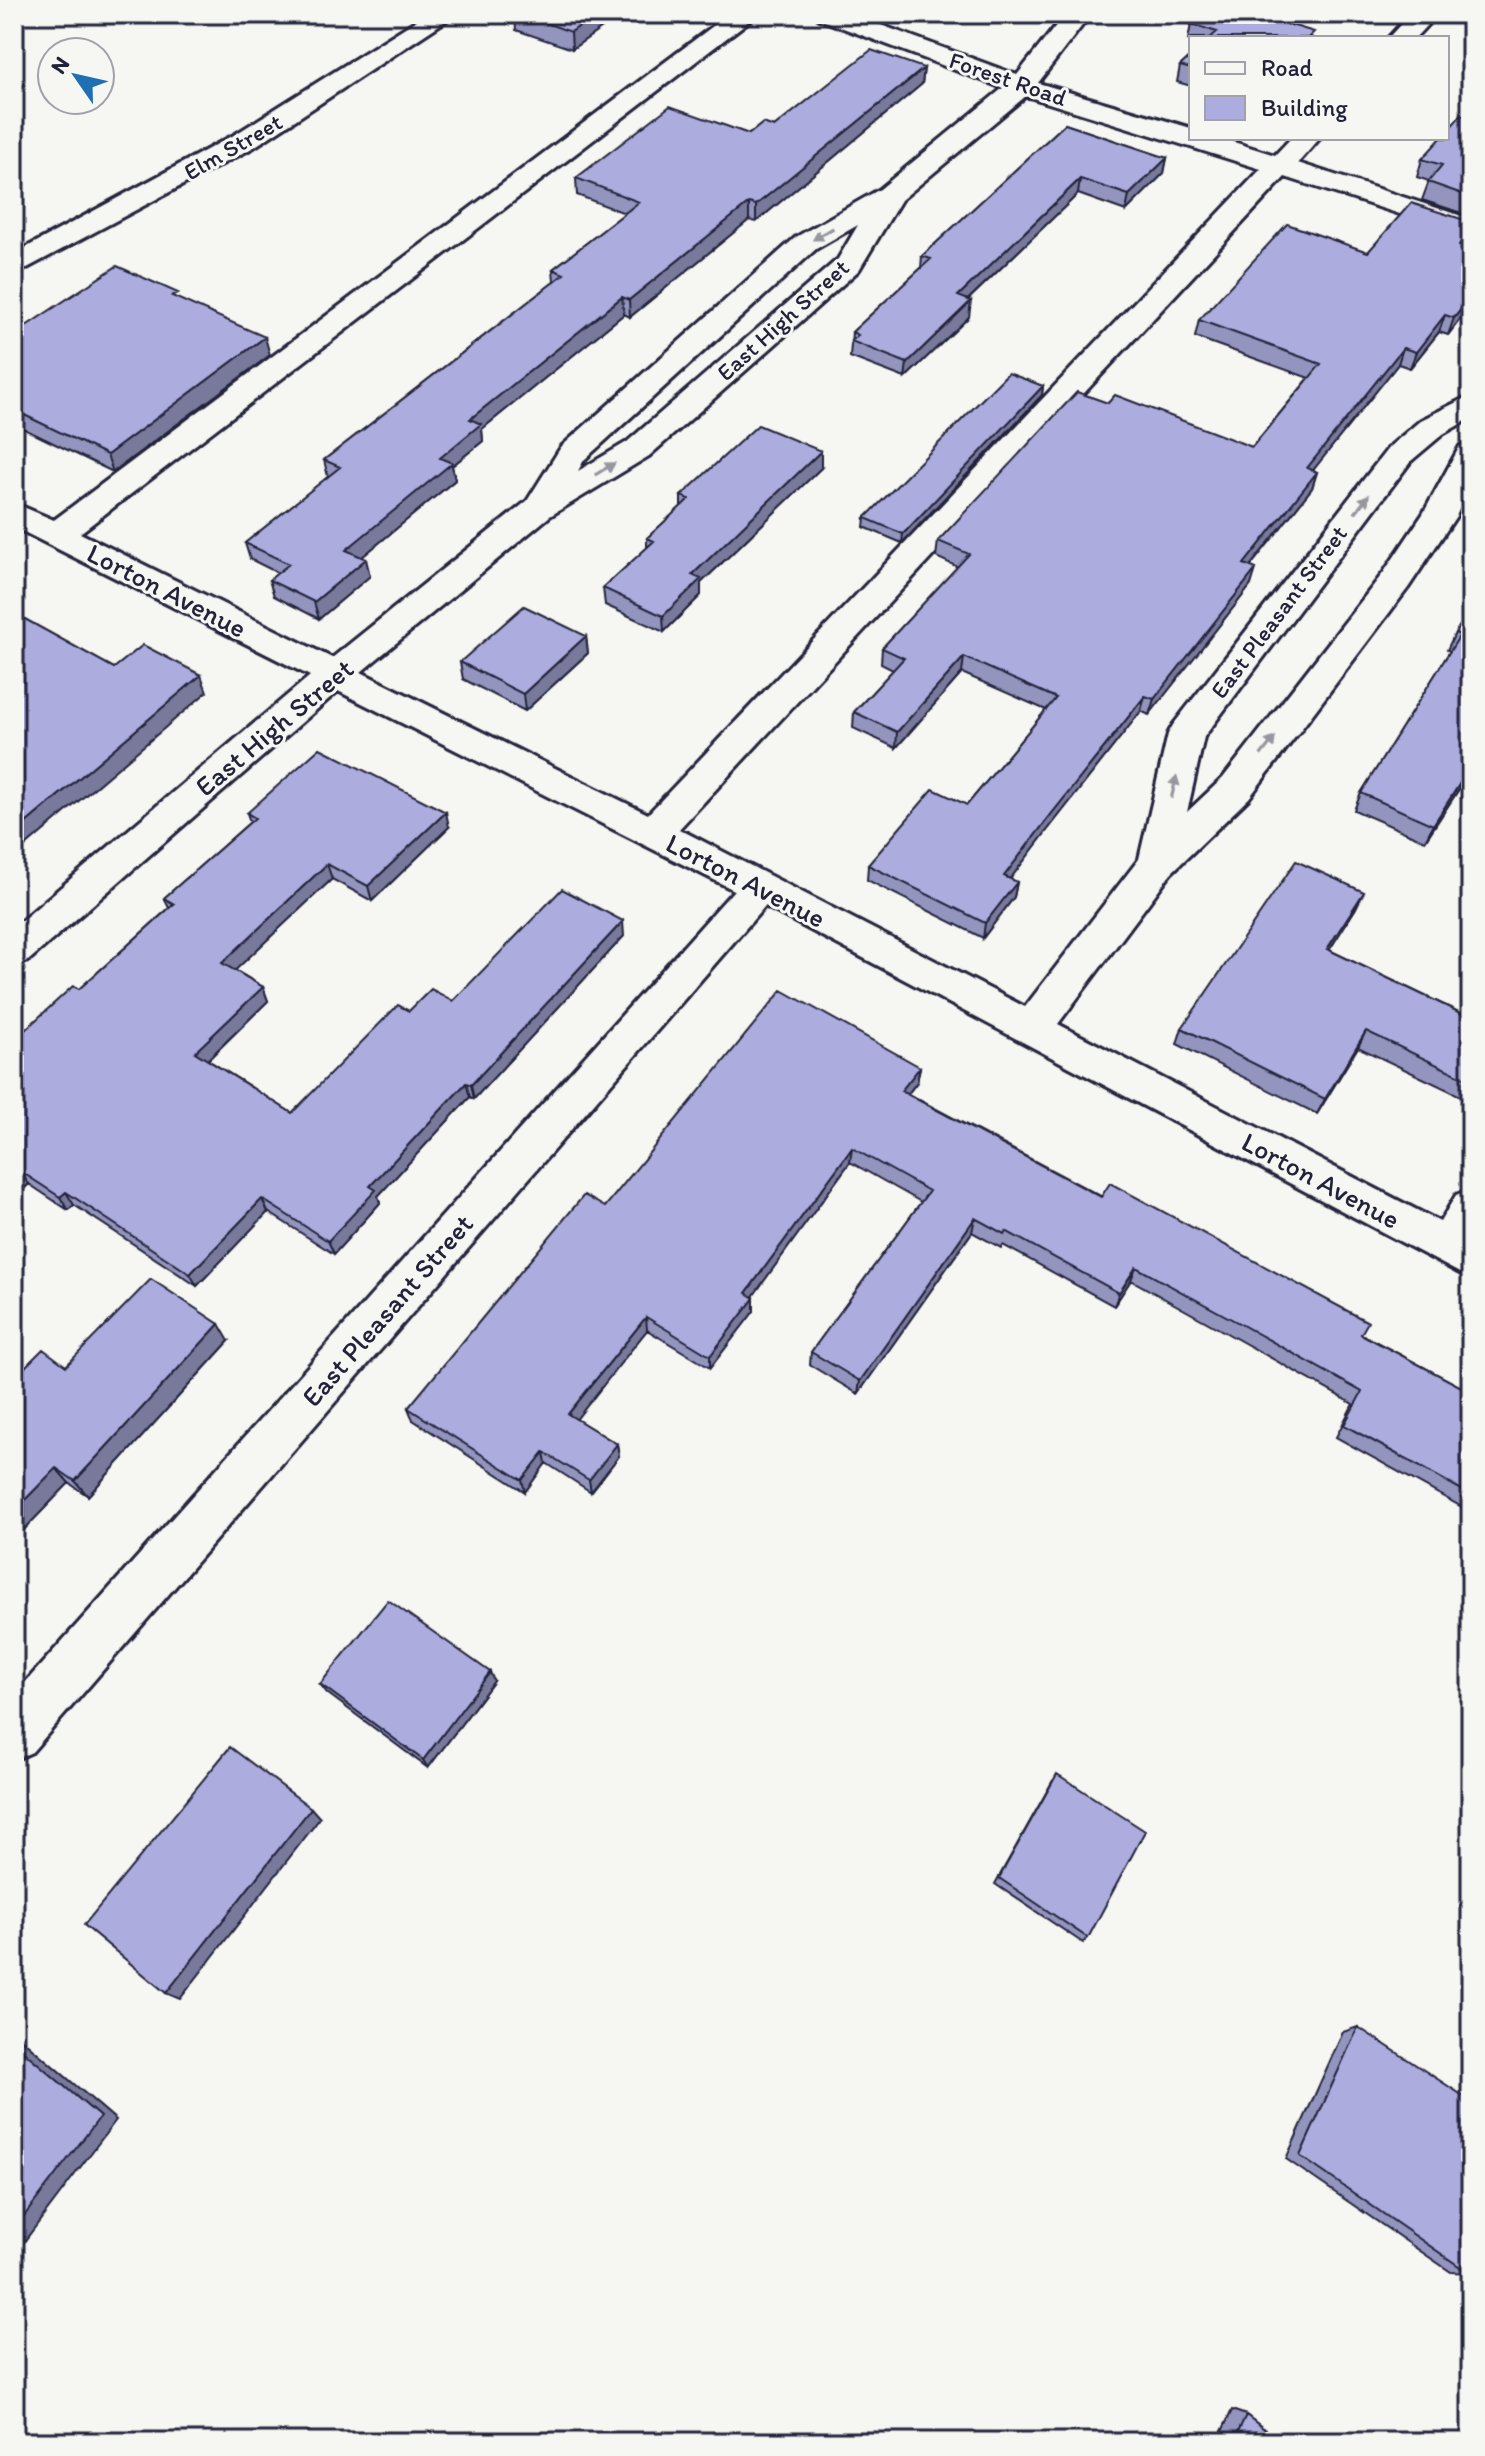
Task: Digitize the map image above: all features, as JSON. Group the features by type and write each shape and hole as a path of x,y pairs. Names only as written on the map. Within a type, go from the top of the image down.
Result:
{"street":[{"name":"Elm Street","path":"14,266 244,141 443,14"},
{"path":"56,535 745,14"},
{"name":"Forest Road","path":"828,14 1022,86 1189,137"},
{"name":"East High Street","path":"538,509 572,454 794,254 890,195 1022,86 1078,14"},
{"path":"1403,36 1424,14"},
{"name":"Forest Road","path":"1200,140 1471,228"},
{"path":"652,833 1304,140"},
{"name":"East High Street","path":"14,950 335,674 538,509 638,449 849,264 890,195"},
{"name":"East Pleasant Street","path":"1157,863 1186,734 1400,454 1432,427 1471,405"},
{"name":"East Pleasant Street","path":"1033,1027 1157,863 1236,788 1396,580 1439,516 1471,453"},
{"name":"Lorton Avenue","path":"14,514 760,886 1460,1254"},
{"name":"East Pleasant Street","path":"14,1734 760,886"},
{"path":"1460,1254 1471,1208"}],"building":[{"path":"520,14 596,14 571,32"},
{"path":"1202,14 1273,14 1268,18 1314,32 1310,36 1212,36 1217,32 1191,24"},
{"path":"871,50 924,68 756,205 749,203 629,300 622,297 470,419 481,424 440,458 452,463 346,550 366,559 314,602 269,580 289,564 245,543 340,467 324,460 564,274 553,269 639,202 576,178 670,106 749,134 763,123 774,127"},
{"path":"1189,58 1189,68 1180,66"},
{"path":"1461,115 1471,118 1471,197 1428,182 1442,165 1422,159 1439,140 1449,140 1449,129"},
{"path":"1065,124 1167,158 1129,195 1080,179 958,296 971,301 907,363 851,341 858,335 852,332 931,259 922,256"},
{"path":"1411,203 1471,222 1471,231 1459,245 1471,249 1471,297 1454,318 1445,315 1416,352 1403,348 1307,468 1317,472 1244,564 1256,569 1154,699 1145,696 1049,817 1004,876 1017,882 985,923 868,865 933,789 967,805 1056,698 964,657 897,732 854,712 904,658 882,648 969,554 938,541 1077,392 1108,403 1115,395 1252,447 1321,364 1199,320 1287,224 1368,252"},
{"path":"117,266 178,293 172,296 265,337 107,455 14,410 14,334"},
{"path":"1008,373 1043,386 903,534 865,518"},
{"path":"758,425 821,451 692,575 701,579 663,616 603,588 654,541 647,538 689,499 681,496"},
{"path":"524,606 586,636 523,694 460,662"},
{"path":"1471,609 1471,770 1433,825 1361,793 1460,635 1455,633"},
{"path":"14,613 114,668 143,645 201,675 14,833"},
{"path":"320,748 446,812 368,886 327,864 222,963 263,987 195,1052 292,1113 398,1005 409,1011 431,989 453,1001 562,889 623,921 471,1085 466,1083 370,1186 376,1190 328,1241 262,1199 190,1274 66,1192 60,1197 20,1171 14,1177 14,1040 73,986 79,989 174,904 164,898 255,818 247,813"},
{"path":"1296,861 1364,892 1327,949 1471,1018 1471,1081 1366,1031 1325,1099 1182,1028"},
{"path":"782,990 920,1067 901,1091 1101,1197 1110,1183 1368,1322 1361,1334 1471,1392 1471,1495 1344,1425 1362,1392 1237,1322 1136,1267 1119,1293 1006,1231 1004,1234 975,1218 860,1381 811,1352 929,1191 852,1148 746,1293 754,1298 710,1356 646,1317 568,1414 617,1444 589,1480 544,1452 522,1480 408,1408 584,1195 605,1207"},
{"path":"151,1279 219,1324 75,1481 56,1468 14,1511 14,1378 43,1349 66,1366"},
{"path":"388,1600 490,1672 423,1760 320,1684"},
{"path":"230,1747 311,1808 166,1993 84,1925"},
{"path":"1057,1774 1145,1831 1088,1938 999,1878"},
{"path":"1358,2027 1471,2101 1469,2273 1300,2156"},
{"path":"14,2043 100,2117 14,2229"},
{"path":"1246,2415 1281,2442 1233,2442"}]}
